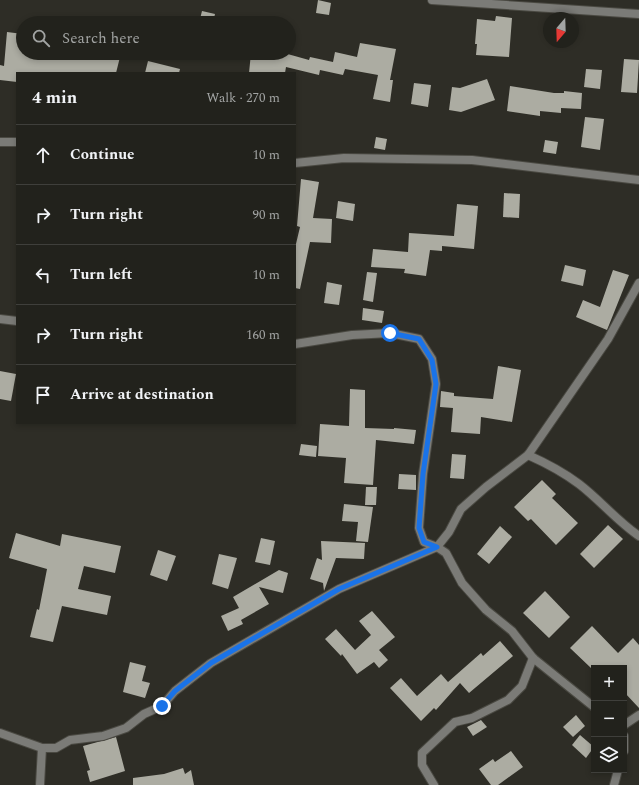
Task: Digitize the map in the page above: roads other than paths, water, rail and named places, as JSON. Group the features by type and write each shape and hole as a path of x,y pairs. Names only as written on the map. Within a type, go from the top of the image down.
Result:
{"street":[{"path":"432,0 639,14"},
{"path":"0,142 16,142"},
{"path":"296,163 344,158 472,160 639,180"},
{"path":"0,733 42,748 56,748 70,740 87,736 103,736 126,728 144,714 162,706 175,691 211,663 339,589 437,547 449,532 461,508 486,486 528,455 608,340 639,283"},
{"path":"0,319 16,321"},
{"path":"296,344 352,335 390,333 419,339 432,360 436,384 423,474 419,528 424,542 437,547 446,553 462,583 486,610 512,631 533,658 591,705"},
{"path":"528,455 547,463 580,484 623,525 639,536"},
{"path":"434,785 422,765 422,753 455,722 472,718 508,700 522,686 533,658"},
{"path":"627,723 639,715"},
{"path":"40,785 42,748"},
{"path":"614,785 617,773"}]}
